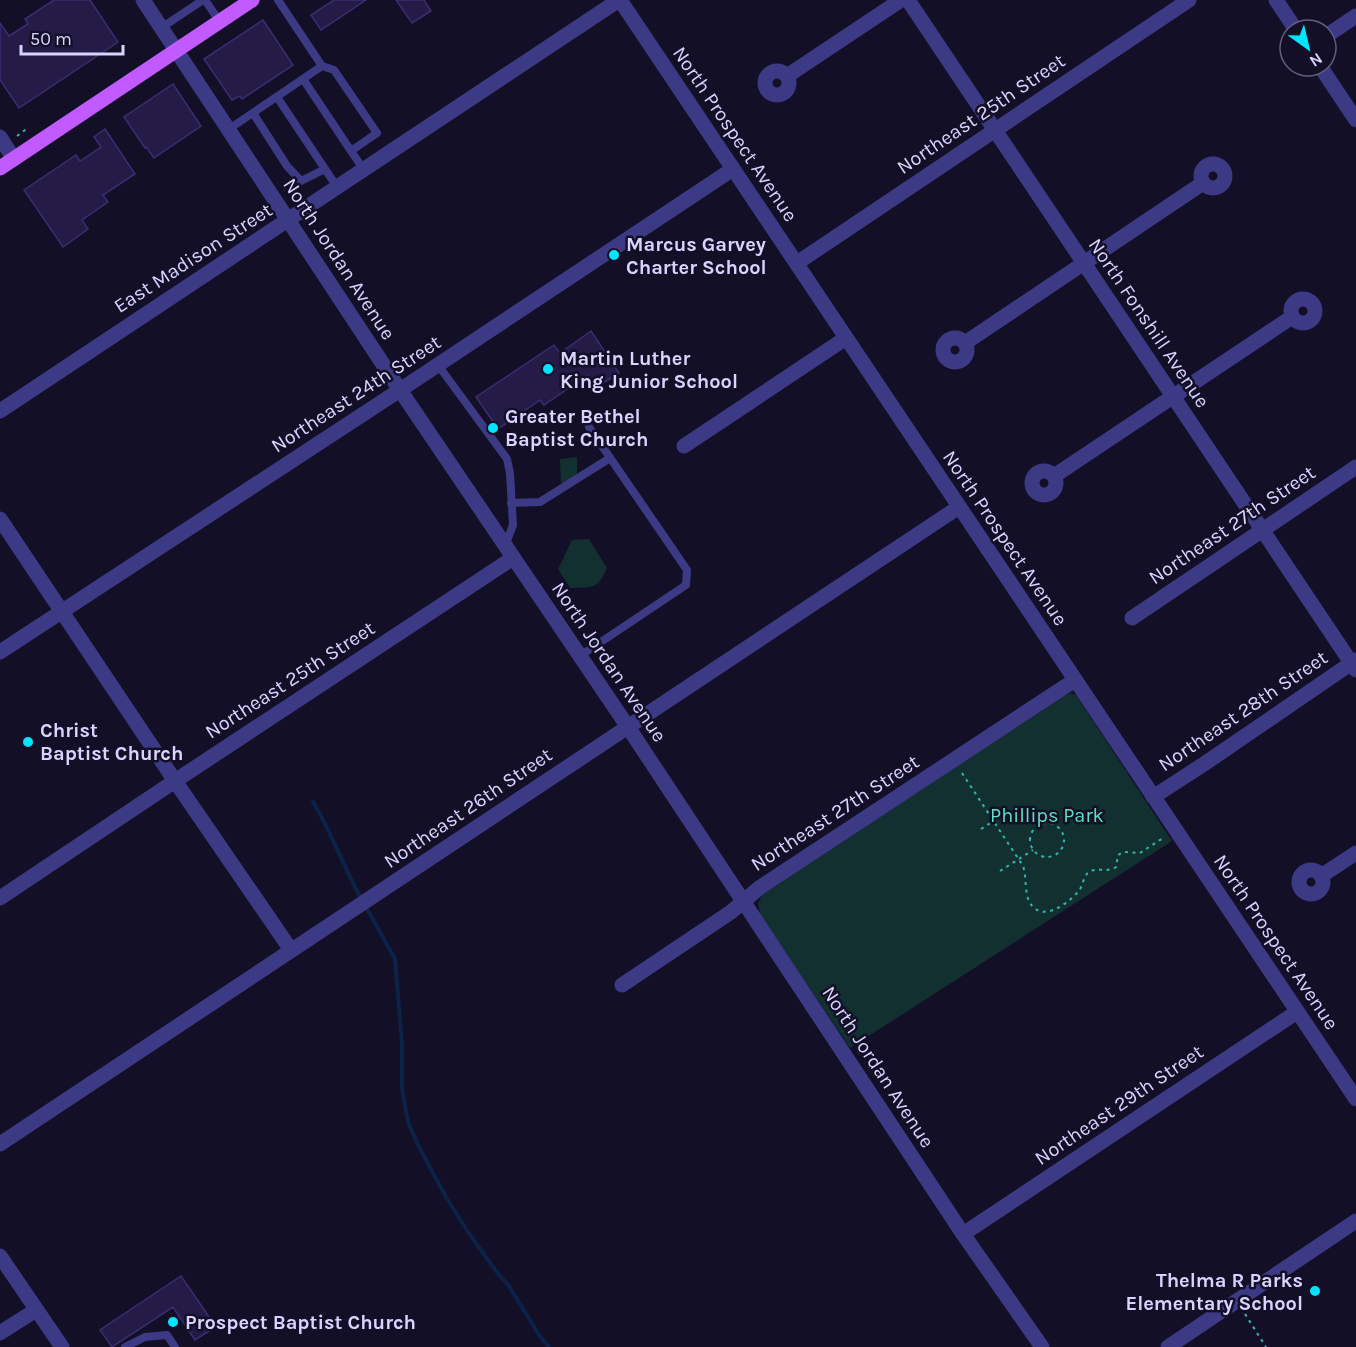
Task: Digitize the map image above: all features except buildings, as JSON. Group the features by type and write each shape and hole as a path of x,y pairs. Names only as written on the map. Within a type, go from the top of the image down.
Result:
{"main road":[{"path":"0,168 252,0"}],"street":[{"name":"North Jordan Avenue","path":"143,0 400,390 628,727 963,1234 1041,1347"},
{"name":"North Prospect Avenue","path":"619,0 1356,1099"},
{"name":"East Madison Street","path":"0,411 619,0"},
{"path":"787,76 901,0"},
{"name":"North Fonshill Avenue","path":"908,0 1354,664"},
{"name":"Northeast 25th Street","path":"797,263 1189,0"},
{"path":"1276,0 1288,18"},
{"path":"1338,28 1356,16"},
{"path":"1328,78 1356,120"},
{"path":"0,137 14,159"},
{"name":"Northeast 24th Street","path":"0,652 733,169"},
{"path":"965,343 1203,183"},
{"path":"1054,476 1292,317"},
{"path":"684,446 846,338"},
{"name":"Northeast 27th Street","path":"1132,618 1356,467"},
{"name":"Northeast 26th Street","path":"0,1144 959,507"},
{"path":"0,519 291,950"},
{"name":"Northeast 25th Street","path":"0,898 509,552"},
{"name":"Northeast 28th Street","path":"1153,797 1354,664"},
{"name":"Northeast 27th Street","path":"622,985 731,912 759,888 1075,680"},
{"path":"1321,876 1356,853"},
{"name":"Northeast 29th Street","path":"963,1234 1298,1012"},
{"path":"1168,1347 1356,1221"},
{"path":"0,1256 62,1347"},
{"path":"0,1333 36,1310"}],"lane":[{"path":"161,28 204,0 220,21"},
{"path":"278,0 322,66 334,70 377,134 351,151"},
{"path":"229,129 322,66"},
{"path":"303,79 364,170"},
{"path":"277,97 337,188"},
{"path":"253,113 287,166 301,181 325,169"},
{"path":"438,365 507,459 513,525 509,552"},
{"path":"580,656 686,585 687,570 589,427"},
{"path":"511,503 540,502 610,458"},
{"path":"125,1347 145,1337 167,1335 175,1347"}],"path":[{"path":"954,759 1025,871 1028,898 1036,909 1046,912 1053,911 1078,892 1084,883 1086,874 1091,871 1112,870 1116,867 1118,855 1122,852 1140,853 1175,830"},
{"path":"1027,809 1038,826"},
{"path":"981,829 1006,813"},
{"path":"1051,823 1061,829 1064,834 1064,846 1052,857 1041,856 1033,850 1030,844 1032,833 1038,826 1051,823"},
{"path":"1000,871 1033,850"},
{"path":"1236,1301 1266,1347"}],"green space":[{"path":"577,457 577,480 561,483 560,459"},
{"path":"589,539 607,568 597,584 584,588 570,588 558,569 572,540"},
{"name":"Phillips Park","path":"1071,693 1076,695 1172,841 850,1048 760,914 758,904 762,895"}],"waterway":[{"path":"313,802 362,900"},
{"path":"366,907 395,959 402,1044 402,1089 408,1122 447,1199 549,1347"}],"place":[{"name":"Marcus Garvey Charter School","path":"614,255"},
{"name":"Martin Luther King Junior School","path":"548,369"},
{"name":"Greater Bethel Baptist Church","path":"493,428"},
{"name":"Christ Baptist Church","path":"28,742"},
{"name":"Thelma R Parks Elementary School","path":"1315,1291"},
{"name":"Prospect Baptist Church","path":"173,1322"}]}
